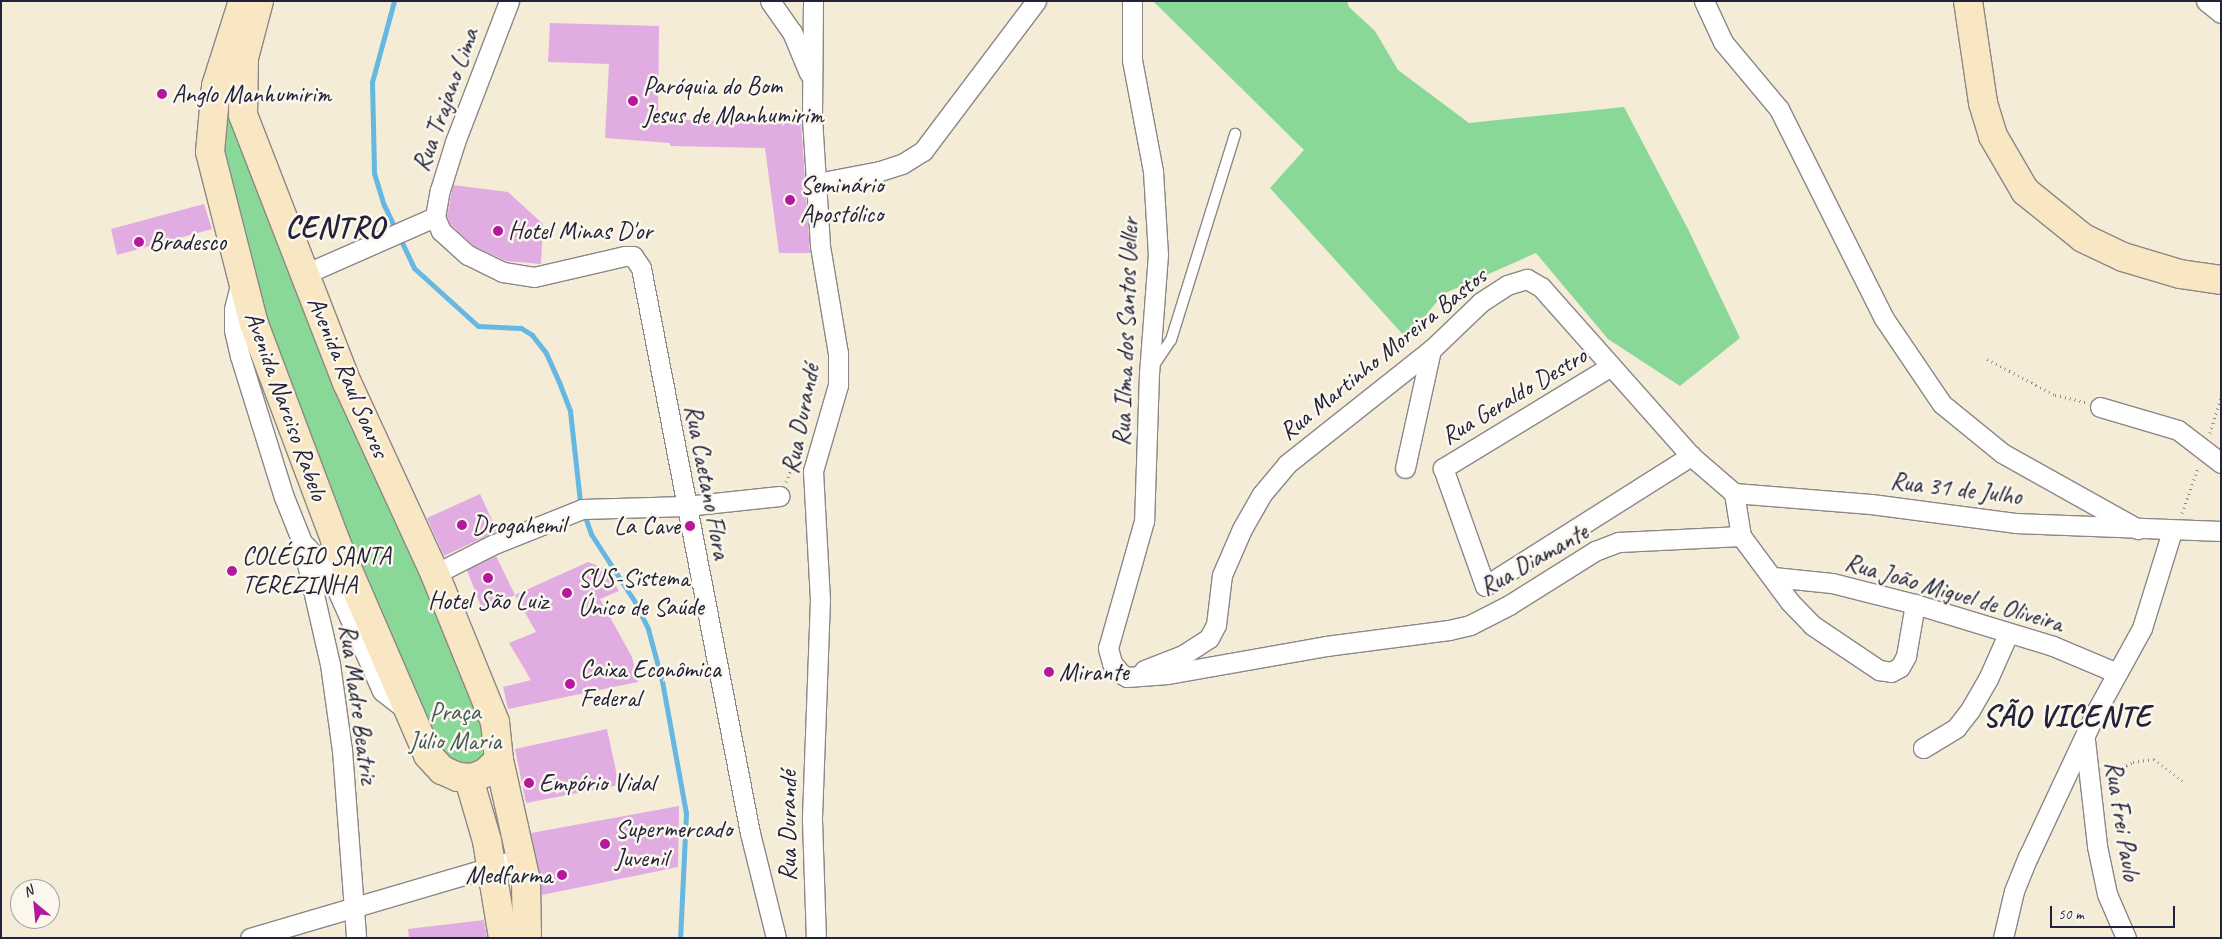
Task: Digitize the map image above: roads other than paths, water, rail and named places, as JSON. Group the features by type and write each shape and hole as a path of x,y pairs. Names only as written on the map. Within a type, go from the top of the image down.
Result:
{"street":[{"name":"Avenida Narciso Rabelo","path":"243,1 216,86 211,117 210,152 213,172 241,280 266,364 297,445 409,713 435,764 442,770 469,778"},
{"name":"Avenida Raul Soares","path":"260,1 244,58 243,115 350,391 435,574 483,688 499,752 528,896 527,938"},
{"name":"Rua Trajano Lima","path":"430,219 455,142 510,1"},
{"path":"770,1 792,32 811,79"},
{"name":"Rua Durandé","path":"813,1 811,79 820,246 838,353 838,385 813,471 820,599 812,820 816,938"},
{"path":"817,183 880,171 902,164 923,151 1036,1"},
{"name":"Rua Ilma dos Santos Ueller","path":"1127,677 1112,663 1108,648 1111,631 1136,558 1144,521 1149,373 1158,254 1153,172 1132,60 1132,1"},
{"path":"1704,1 1724,42 1778,109 1883,317 1942,404 2002,453 2138,529"},
{"path":"1968,1 1983,103 1993,136 2025,191 2083,238 2123,257 2180,274 2221,280"},
{"path":"2206,1 2221,13"},
{"path":"211,117 220,109 230,107 243,115"},
{"path":"305,274 430,219"},
{"name":"Rua Caetano Flora","path":"430,219 468,255 492,269 516,276 534,276 625,256 633,256 638,262 750,833 776,938"},
{"name":"Rua Martinho Moreira Bastos","path":"1127,677 1183,654 1209,638 1216,625 1222,575 1242,529 1262,494 1287,464 1431,350 1481,302 1507,285 1527,279 1541,287 1691,456 1734,493"},
{"name":"Rua Madre Beatriz","path":"241,280 234,310 234,330 240,356 284,497 302,542 334,694 356,938"},
{"path":"1405,468 1431,350"},
{"name":"Rua Geraldo Destro","path":"1611,366 1443,468 1486,586 1691,456"},
{"path":"2100,407 2178,430 2221,463"},
{"path":"1734,493 1741,536 1790,602 1812,625 1879,670 1891,672 1900,667 1906,656 1915,604"},
{"name":"Rua 31 de Julho","path":"1734,493 1871,504 2015,523 2172,531 2221,531"},
{"path":"435,574 492,545 582,510 686,506 779,496"},
{"path":"2003,938 2014,891 2028,857 2117,673 2142,628 2172,531"},
{"name":"Rua Diamante","path":"1127,677 1168,674 1326,646 1456,628 1509,605 1595,551 1619,542 1741,536"},
{"path":"302,542 329,572 382,691 409,713"},
{"name":"Rua João Miguel de Oliveira","path":"1773,577 1832,583 1915,604 2008,634 2053,646 2117,673"},
{"path":"1923,748 1956,728 1970,710 1988,679 2008,634"},
{"name":"Rua Frei Paulo","path":"2085,738 2089,780 2107,894 2126,938"},
{"path":"499,752 485,773 469,778 480,812 492,866 503,938"},
{"path":"250,938 521,858"}],"lane":[{"path":"1149,373 1170,340 1235,134"}],"waterway":[{"path":"394,1 372,82 374,173 384,205 414,268 478,326 521,328 532,335 546,353 559,382 570,411 580,502 591,534 635,602 648,629 662,681 686,813 680,938"}],"place":[{"name":"Anglo Manhumirim","path":"162,94"},
{"name":"Paróquia do Bom Jesus de Manhumirim","path":"633,101"},
{"name":"Seminário Apostólico","path":"790,200"},
{"name":"Hotel Minas D'or","path":"498,231"},
{"name":"Bradesco","path":"139,242"},
{"name":"Drogahemil","path":"462,525"},
{"name":"La Cave","path":"690,526"},
{"name":"COLÉGIO SANTA TEREZINHA","path":"232,571"},
{"name":"Hotel São Luiz","path":"488,578"},
{"name":"SUS-Sistema Único de Saúde","path":"567,593"},
{"name":"Mirante","path":"1049,672"},
{"name":"Caixa Econômica Federal","path":"570,684"},
{"name":"Empório Vidal","path":"529,783"},
{"name":"Supermercado Juvenil","path":"605,844"},
{"name":"Medfarma","path":"562,875"}],"district":[{"name":"CENTRO","path":"335,227"},
{"name":"SÃO VICENTE","path":"2067,716"}],"park label":[{"name":"Praça Júlio Maria","path":"455,728"}]}
